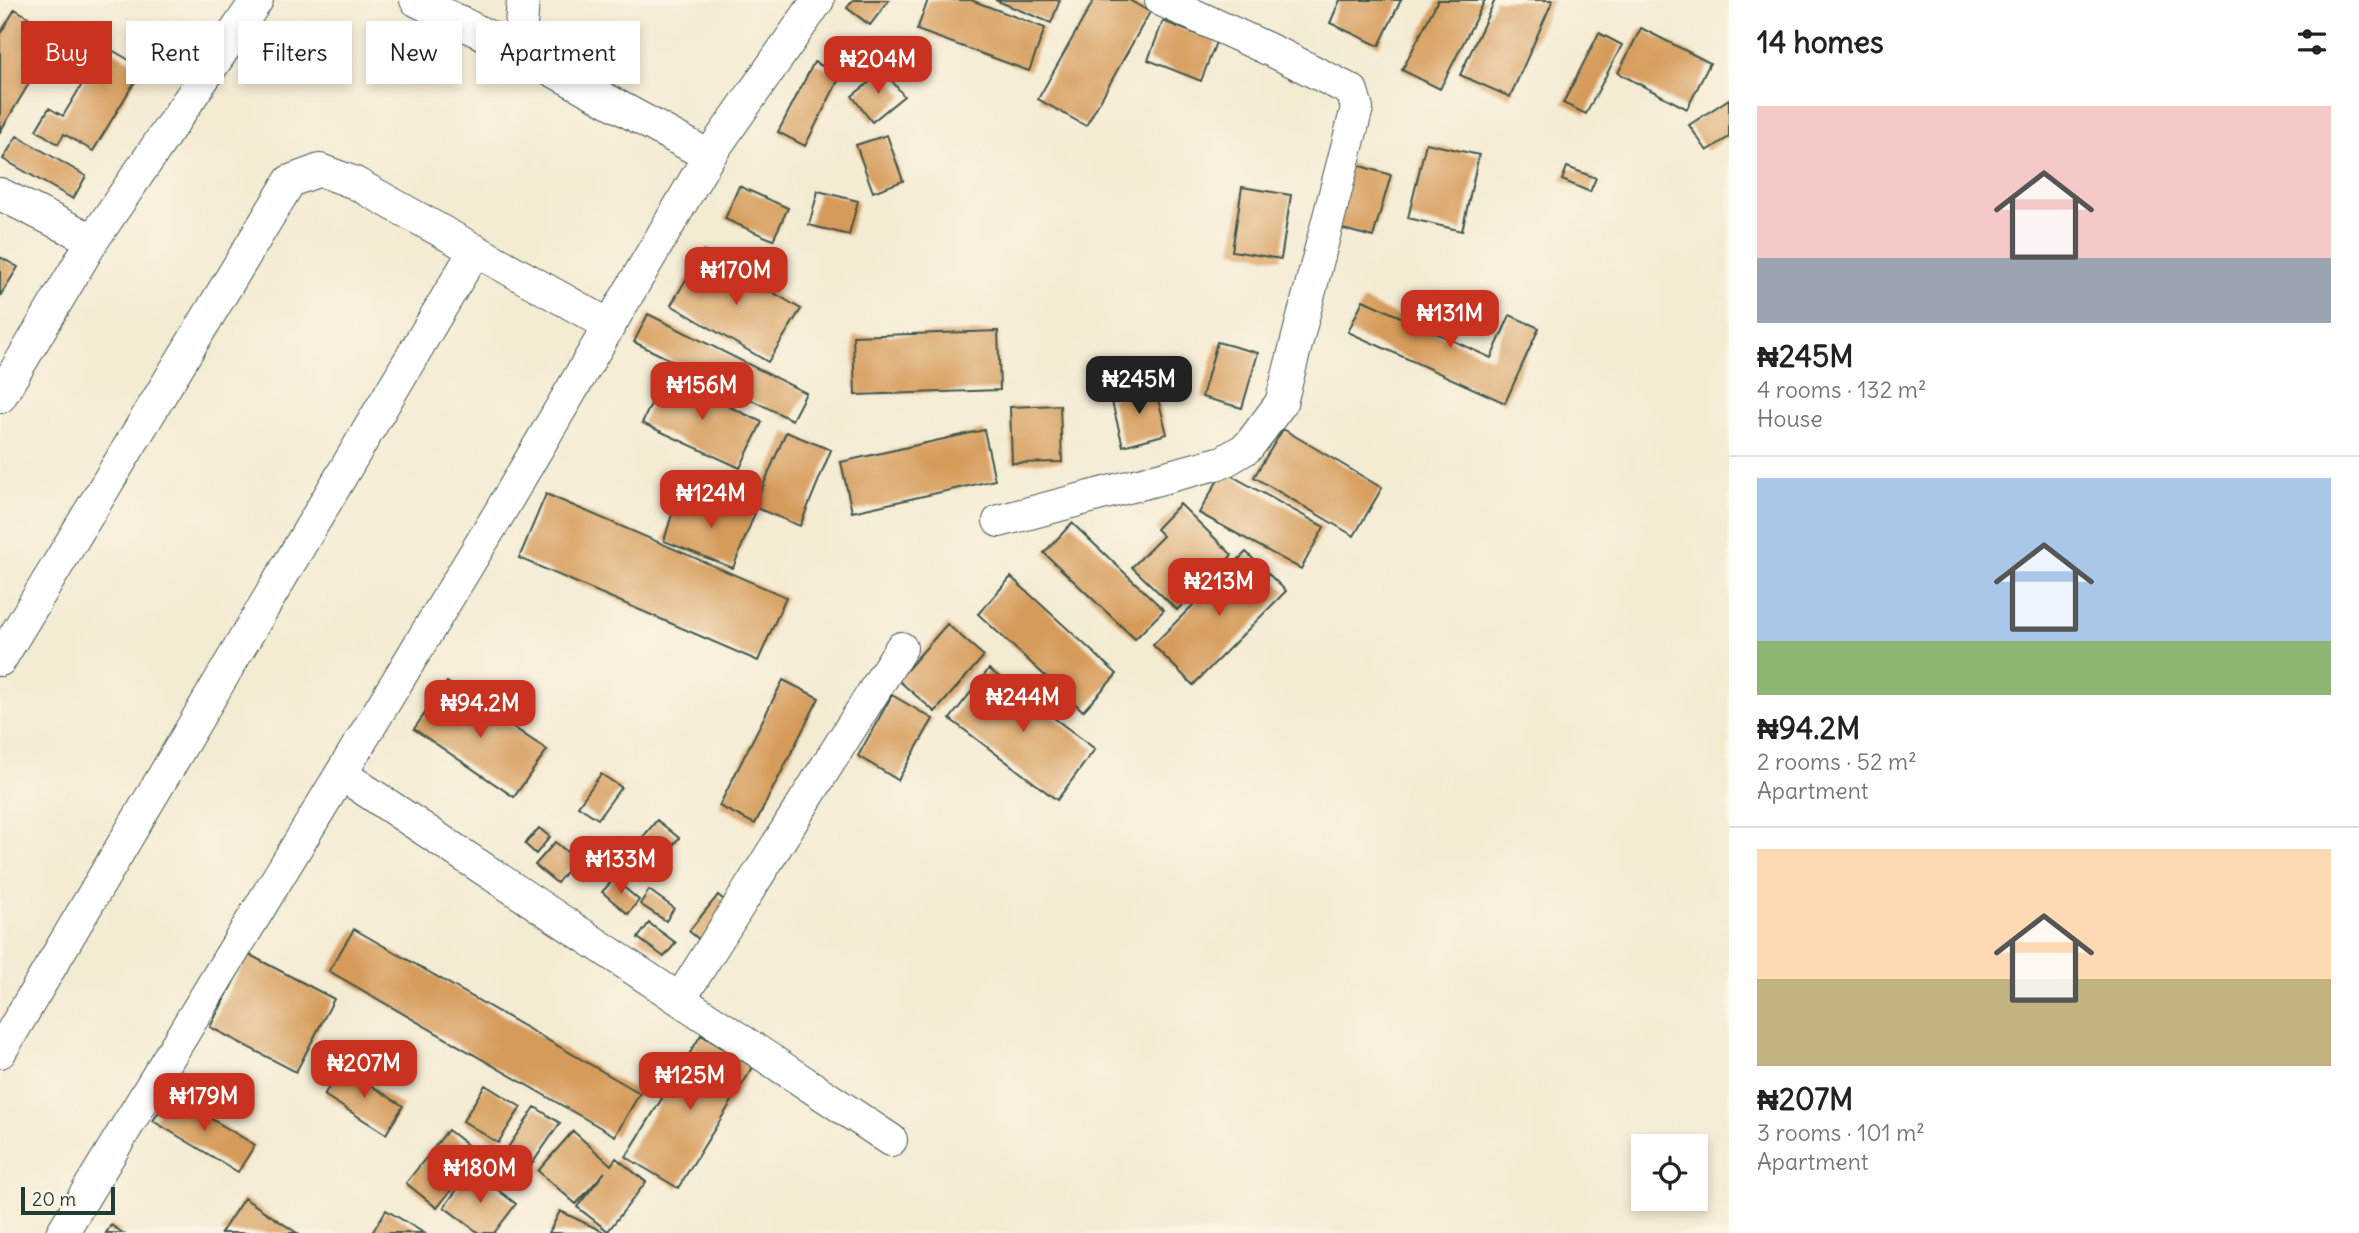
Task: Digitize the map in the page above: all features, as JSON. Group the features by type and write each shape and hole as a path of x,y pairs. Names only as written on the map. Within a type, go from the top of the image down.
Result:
{"street":[{"path":"0,397 93,240 257,0"},
{"path":"416,0 476,30"},
{"path":"521,21 523,0"},
{"path":"62,1233 497,517 709,156 818,0"},
{"path":"999,521 1223,462 1248,447 1280,403 1357,108 1352,91 1161,0"},
{"path":"577,84 709,156"},
{"path":"0,660 290,181 320,170 355,183 609,325"},
{"path":"0,194 93,240"},
{"path":"0,1052 475,250"},
{"path":"680,999 901,648"},
{"path":"341,774 891,1140"}],"building":[{"path":"853,0 889,0 870,25 847,8"},
{"path":"928,0 971,0 1045,28 1029,71 917,30"},
{"path":"995,0 1060,0 1051,23"},
{"path":"1094,0 1129,0 1150,12 1086,126 1038,99"},
{"path":"1340,0 1401,0 1379,46 1330,23"},
{"path":"1438,0 1485,0 1440,89 1402,70"},
{"path":"1495,0 1553,0 1510,97 1460,75"},
{"path":"15,9 35,21 21,21 21,84 29,84 0,132 0,34"},
{"path":"1163,21 1216,42 1201,81 1148,60"},
{"path":"1641,28 1710,63 1687,109 1618,73"},
{"path":"1599,33 1622,45 1586,114 1563,103"},
{"path":"112,50 126,58 126,84 133,84 93,151 64,134 58,144 36,130 49,108 63,116 82,84 112,84"},
{"path":"814,62 841,75 805,146 778,132"},
{"path":"884,71 904,96 872,122 852,96"},
{"path":"1729,99 1729,137 1707,151 1689,125"},
{"path":"887,135 903,181 873,192 856,145"},
{"path":"17,136 86,176 73,199 3,159"},
{"path":"1426,143 1479,155 1462,231 1408,218"},
{"path":"1350,163 1391,175 1373,237 1332,226"},
{"path":"1567,167 1596,178 1590,192 1562,180"},
{"path":"739,186 788,208 773,240 725,219"},
{"path":"1242,187 1291,195 1281,259 1232,251"},
{"path":"818,191 858,201 849,235 809,225"},
{"path":"703,251 801,309 768,362 671,305"},
{"path":"0,257 18,267 0,296"},
{"path":"1363,300 1491,358 1510,315 1539,328 1505,403 1348,332"},
{"path":"648,314 806,393 792,420 634,342"},
{"path":"998,331 1000,390 855,395 853,336"},
{"path":"1217,342 1258,353 1242,408 1202,397"},
{"path":"664,376 762,422 740,468 642,423"},
{"path":"1155,387 1167,434 1123,446 1111,398"},
{"path":"1060,405 1062,462 1012,463 1010,407"},
{"path":"1283,429 1382,488 1354,536 1254,477"},
{"path":"984,430 995,480 852,512 841,462"},
{"path":"786,432 831,450 800,526 754,507"},
{"path":"1223,471 1324,527 1301,569 1199,513"},
{"path":"546,494 786,597 758,661 519,558"},
{"path":"709,496 755,513 733,568 664,541 672,514"},
{"path":"1180,504 1232,555 1177,610 1132,567 1163,536 1156,529"},
{"path":"1072,523 1164,610 1135,639 1044,553"},
{"path":"1246,552 1286,591 1193,685 1153,645"},
{"path":"1011,577 1117,674 1083,711 978,614"},
{"path":"947,624 984,656 935,712 898,680"},
{"path":"989,669 1095,749 1057,800 950,719"},
{"path":"783,680 819,698 755,824 719,806"},
{"path":"447,682 547,750 514,797 414,729"},
{"path":"892,695 933,719 898,780 858,756"},
{"path":"601,774 621,787 598,819 578,806"},
{"path":"657,820 679,838 645,879 623,861"},
{"path":"539,828 550,837 536,854 525,844"},
{"path":"555,842 576,859 557,883 535,865"},
{"path":"614,879 639,900 628,914 602,892"},
{"path":"649,890 674,908 666,921 640,904"},
{"path":"718,895 730,905 701,941 689,931"},
{"path":"649,923 676,943 664,957 638,938"},
{"path":"354,929 640,1093 615,1136 329,971"},
{"path":"248,954 334,999 296,1072 210,1027"},
{"path":"701,1035 753,1067 678,1188 626,1157"},
{"path":"342,1067 403,1106 386,1134 324,1095"},
{"path":"485,1085 521,1107 498,1143 463,1121"},
{"path":"170,1094 255,1145 238,1172 153,1121"},
{"path":"535,1107 560,1123 525,1174 501,1158"},
{"path":"448,1130 479,1154 437,1208 406,1183"},
{"path":"573,1131 611,1165 616,1158 646,1182 608,1231 577,1207 605,1172 576,1204 538,1171"},
{"path":"472,1170 516,1204 494,1233 479,1233 444,1207"},
{"path":"244,1198 297,1233 221,1233"},
{"path":"386,1210 424,1233 372,1233"},
{"path":"560,1211 606,1233 549,1233"},
{"path":"111,1225 123,1233 106,1233"}]}
